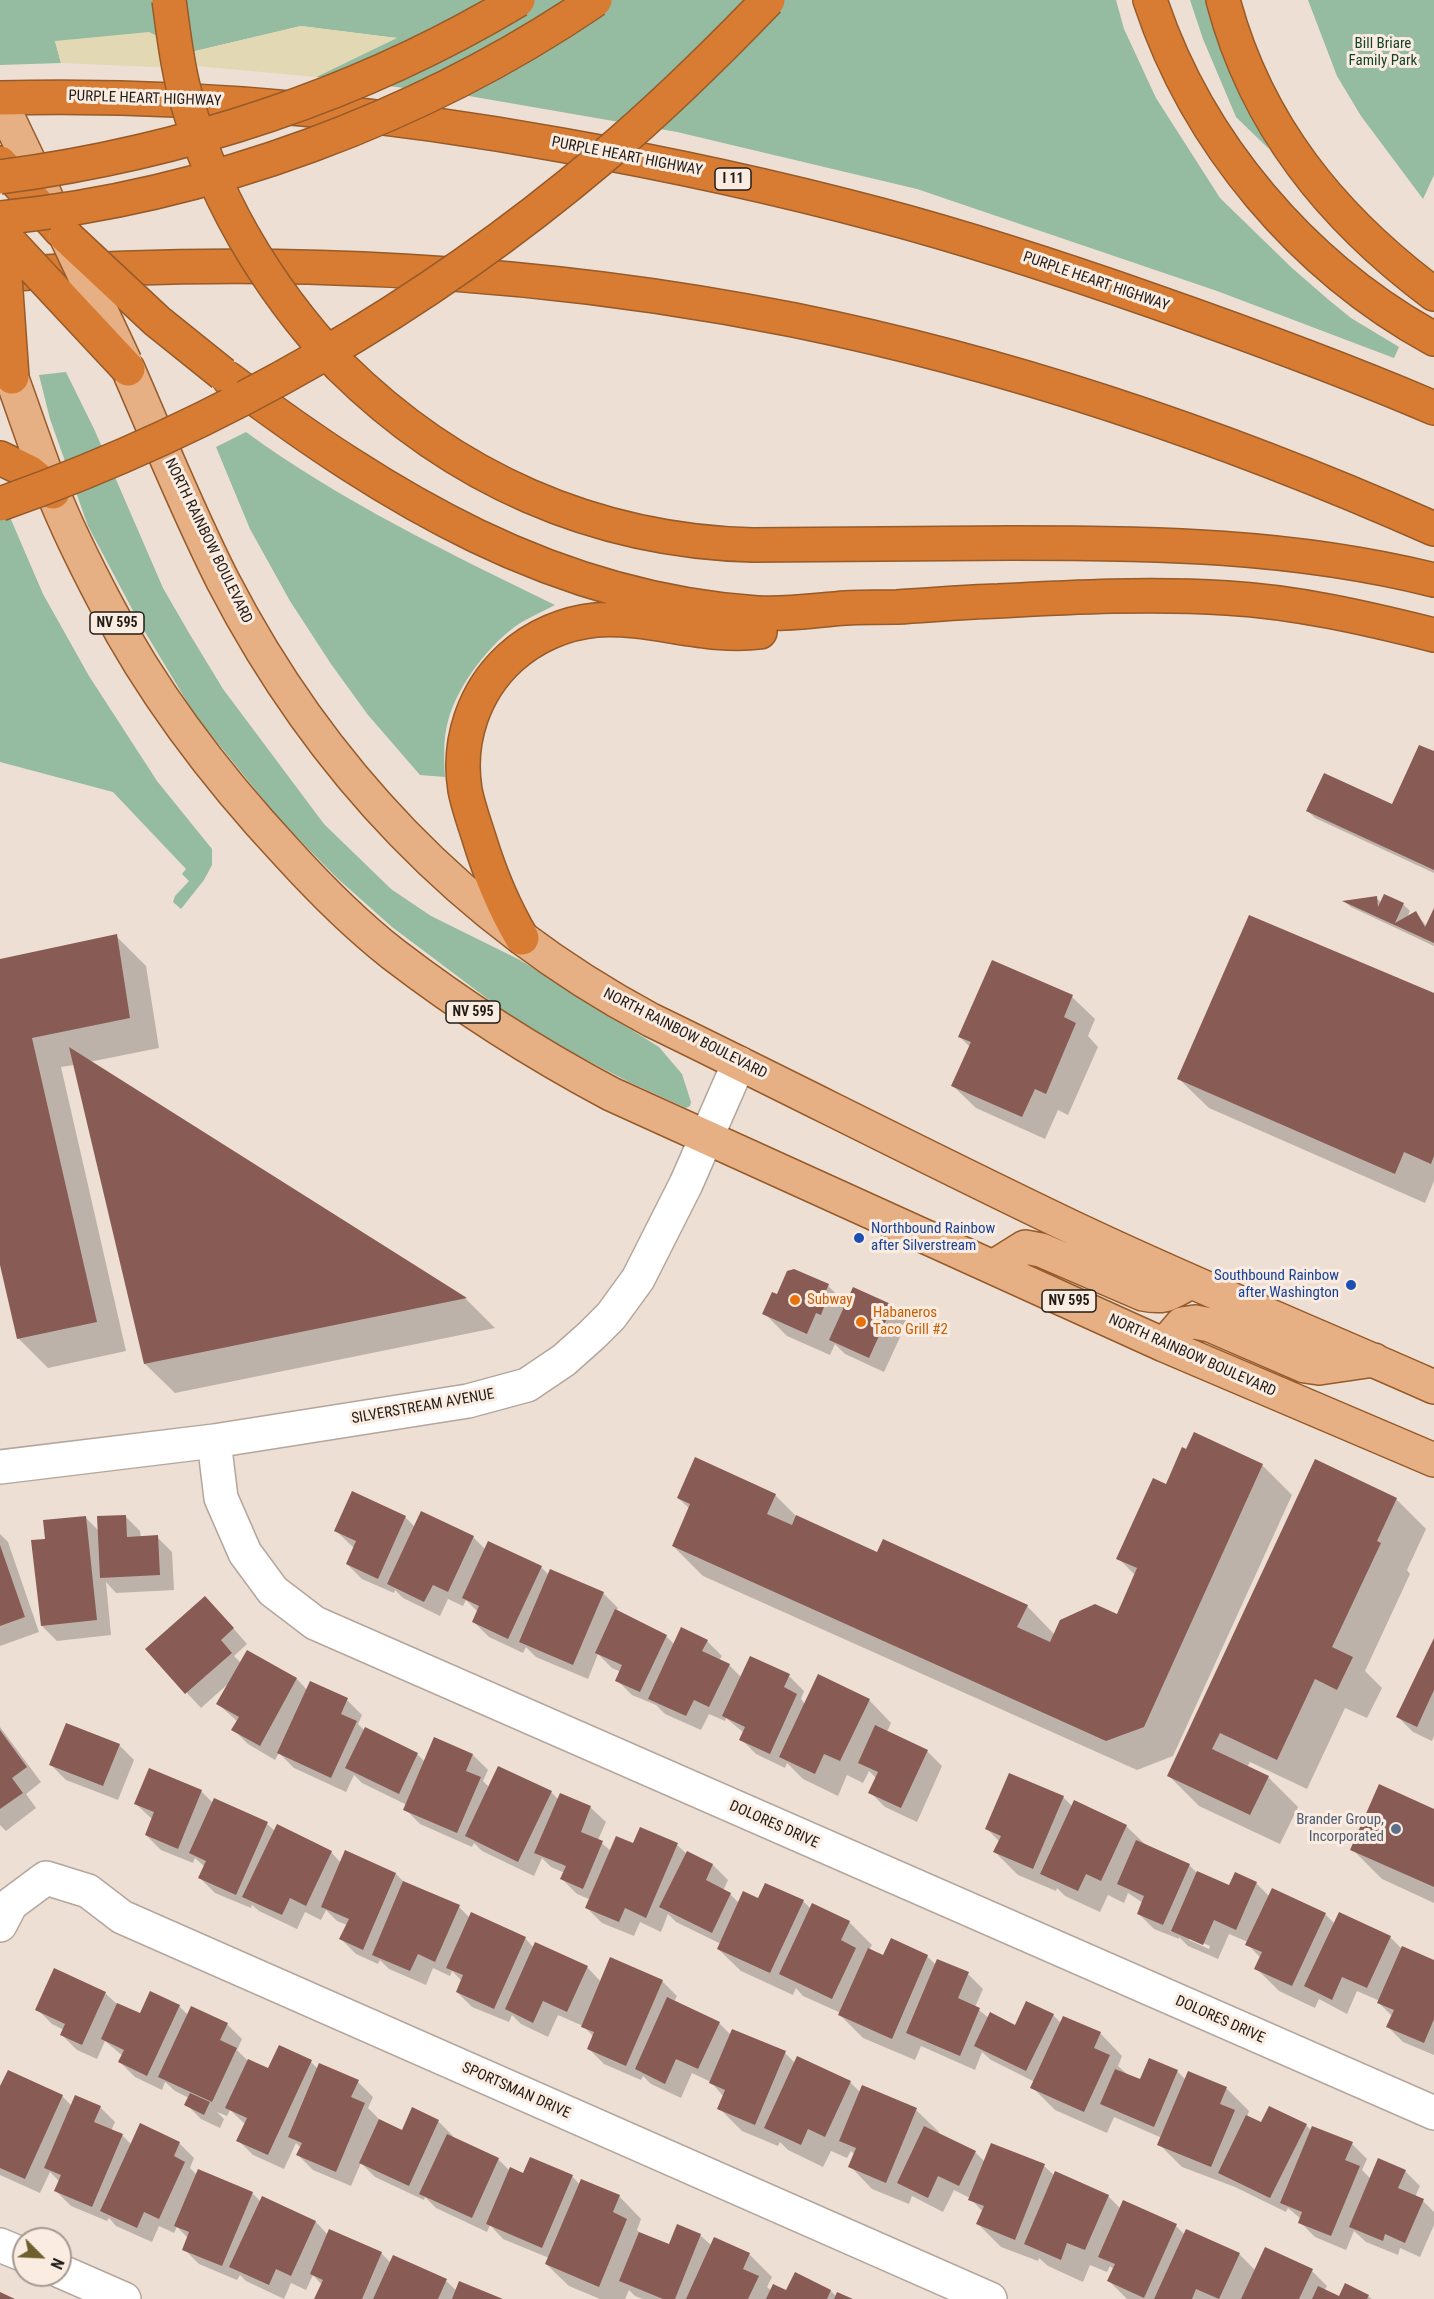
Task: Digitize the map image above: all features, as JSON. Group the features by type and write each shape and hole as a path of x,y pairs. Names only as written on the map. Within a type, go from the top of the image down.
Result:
{"highway":[{"path":"169,0 175,47 188,106 202,147 229,210 249,247 285,301 340,366 406,425 463,462 544,503 645,534 700,542 753,545 1122,543 1229,547 1338,560 1434,580"},
{"path":"0,177 68,167 142,151 216,132 287,109 423,52 518,0"},
{"path":"1,228 200,180 293,151 352,128 444,87 530,40 595,0"},
{"path":"0,504 117,458 223,408 341,344 425,291 528,217 611,150 692,77 768,0"},
{"path":"1150,0 1172,56 1198,105 1227,153 1261,197 1298,237 1339,274 1383,308 1434,339"},
{"path":"1223,0 1234,38 1251,81 1274,124 1300,164 1354,225 1386,255 1434,294"},
{"name":"PURPLE HEART HIGHWAY","path":"0,99 127,97 242,102 361,113 510,135 719,175 882,215 1029,259 1297,353 1434,408"},
{"path":"0,163 66,236 157,321 223,374 321,447 398,495 495,544 573,576 653,599 762,614 1118,596 1229,598 1345,614 1434,636"},
{"path":"0,197 12,377"},
{"path":"1,228 128,369"},
{"path":"0,274 192,267 302,268 412,273 575,287 738,310 888,342 1055,387 1158,419 1249,452 1434,529"},
{"path":"0,458 29,472 53,492"},
{"path":"522,938 505,908 490,872 466,796 463,766 466,733 478,700 499,669 517,652 548,633 571,624 584,622 622,621 713,632 751,633 897,607"}],"main road":[{"name":"NORTH RAINBOW BOULEVARD","path":"0,99 128,369 224,581 252,632 290,692 339,760 388,819 428,860 522,938 627,1007 1082,1232 1191,1282 1434,1387"},
{"name":"NORTH RAINBOW BOULEVARD","path":"0,346 53,492 106,604 146,672 182,727 249,812 328,896 394,954 489,1023 556,1065 611,1094 1164,1345 1434,1460"},
{"path":"993,1267 1025,1247 1041,1250 1143,1294 1157,1297 1168,1295 1191,1282"},
{"path":"1164,1345 1182,1324 1195,1322 1210,1325 1305,1366 1319,1368 1374,1360"}],"street":[{"name":"SILVERSTREAM AVENUE","path":"0,1467 214,1440 468,1401 527,1384 564,1360 612,1316 625,1299 659,1240 739,1063"},
{"name":"DOLORES DRIVE","path":"214,1440 221,1498 245,1553 273,1591 315,1623 1434,2113"},
{"name":"SPORTSMAN DRIVE","path":"0,1925 10,1904 46,1878 88,1891 122,1917 990,2299"},
{"path":"72,2276 123,2299"}],"green space":[{"path":"0,0 1116,0 1124,29 1156,98 1220,198 1292,268 1330,301 1351,318 1399,347 1394,358 1217,291 917,189 677,132 469,96 316,77 396,38 301,26 191,52 55,41 61,63 0,65"},
{"path":"1190,0 1208,0 1248,107 1269,149 1236,117 1203,39"},
{"name":"Bill Briare Family Park","path":"1308,0 1434,0 1434,175 1423,199 1361,116 1337,76"},
{"path":"66,372 95,431 163,588 223,689 324,824 391,889 431,916 520,960 659,1047 682,1074 691,1102 690,1106 686,1108 629,1082 513,1018 392,927 337,878 280,820 195,715 139,622 88,526 50,419 39,375"},
{"path":"246,432 358,504 555,605 510,630 487,652 467,679 452,707 446,728 445,777 420,775 368,715 290,601 250,529 216,447"},
{"path":"0,494 43,594 89,676 157,781 212,849 212,865 204,880 181,909 173,902 175,896 189,881 182,874 186,869 113,792 0,762"}],"sand":[{"path":"301,26 397,38 316,77 196,66 152,67 61,63 55,41 149,32 191,52"}],"building":[{"path":"1419,745 1434,751 1434,870 1306,811 1324,773 1392,804"},
{"path":"1384,894 1404,903 1395,923 1416,911 1425,927 1434,908 1434,943 1342,901 1377,896 1378,907"},
{"path":"1249,915 1434,993 1434,1156 1431,1164 1404,1152 1395,1174 1177,1079"},
{"path":"117,934 130,1018 32,1038 97,1322 17,1339 0,1265 0,959"},
{"path":"992,960 1073,995 1064,1017 1076,1023 1046,1094 1035,1089 1022,1117 951,1086 971,1042 958,1037"},
{"path":"69,1047 467,1298 144,1364"},
{"name":"Subway","path":"794,1269 829,1284 820,1305 824,1307 821,1315 816,1313 807,1334 762,1314 772,1292 777,1294 787,1271"},
{"name":"Habaneros Taco Grill #2","path":"853,1287 893,1305 869,1358 829,1340"},
{"path":"1194,1432 1263,1464 1144,1727 1106,1741 672,1546 690,1504 677,1498 695,1457 776,1494 767,1514 792,1525 796,1515 877,1552 883,1539 1028,1605 1017,1627 1050,1642 1060,1620 1095,1604 1117,1614 1137,1568 1116,1559 1153,1478 1166,1484 1182,1447 1186,1449"},
{"path":"1315,1459 1397,1498 1377,1541 1381,1543 1332,1647 1353,1657 1337,1690 1315,1679 1277,1760 1220,1733 1212,1749 1269,1776 1250,1815 1167,1776"},
{"path":"352,1491 406,1516 378,1579 346,1564 356,1541 334,1531"},
{"path":"421,1511 474,1536 448,1592 433,1585 424,1602 387,1584"},
{"path":"126,1515 127,1537 158,1535 160,1575 100,1578 97,1516"},
{"path":"86,1516 97,1620 41,1626 31,1540 45,1539 43,1520"},
{"path":"488,1541 542,1566 508,1639 472,1622 479,1606 462,1598"},
{"path":"0,1545 25,1617 0,1626"},
{"path":"550,1569 604,1592 573,1665 519,1642"},
{"path":"205,1596 234,1628 221,1640 232,1653 185,1694 145,1649"},
{"path":"615,1609 667,1635 640,1692 615,1681 622,1665 595,1653"},
{"path":"681,1627 708,1640 702,1651 730,1664 709,1707 694,1700 686,1716 648,1699"},
{"path":"1434,1638 1434,1690 1417,1727 1396,1717"},
{"path":"247,1650 297,1678 260,1746 231,1730 239,1717 216,1704"},
{"path":"750,1656 790,1674 784,1687 797,1694 770,1754 739,1740 745,1727 722,1716"},
{"path":"818,1674 870,1699 840,1761 824,1754 815,1774 779,1757"},
{"path":"310,1681 348,1698 341,1714 357,1721 331,1778 277,1753"},
{"path":"66,1723 120,1744 103,1786 49,1765"},
{"path":"875,1725 928,1750 901,1808 868,1793 878,1772 858,1763"},
{"path":"365,1727 418,1753 399,1794 345,1768"},
{"path":"0,1730 27,1767 12,1778 23,1793 0,1809"},
{"path":"434,1737 473,1754 466,1771 481,1777 457,1833 403,1810"},
{"path":"498,1766 552,1791 518,1862 465,1836"},
{"path":"149,1768 202,1790 178,1849 145,1835 154,1812 134,1804"},
{"path":"1009,1773 1064,1796 1033,1869 993,1852 1001,1836 985,1829"},
{"name":"Brander Group, Incorporated","path":"1379,1784 1434,1809 1434,1887 1350,1850"},
{"path":"560,1793 591,1806 581,1832 603,1841 583,1889 560,1879 566,1866 534,1853"},
{"path":"214,1798 268,1822 236,1895 198,1878 206,1861 189,1853"},
{"path":"1074,1800 1127,1825 1101,1881 1086,1874 1078,1891 1040,1874"},
{"path":"277,1824 332,1851 306,1906 290,1898 282,1915 242,1897"},
{"path":"640,1827 678,1843 646,1918 625,1908 619,1922 585,1908 616,1836 633,1843"},
{"path":"1136,1840 1190,1864 1163,1925 1137,1914 1144,1896 1117,1884"},
{"path":"345,1850 396,1873 363,1950 339,1939 349,1919 321,1907"},
{"path":"687,1851 713,1864 706,1880 731,1893 712,1933 659,1907"},
{"path":"1197,1871 1229,1885 1235,1872 1257,1882 1236,1930 1214,1920 1203,1945 1171,1931"},
{"path":"403,1881 460,1905 435,1962 418,1954 410,1971 372,1955"},
{"path":"765,1883 804,1900 770,1973 717,1949 743,1891 758,1898"},
{"path":"1272,1888 1326,1913 1292,1986 1254,1969 1262,1952 1245,1945"},
{"path":"812,1903 850,1921 841,1940 856,1948 832,1999 779,1974"},
{"path":"471,1912 526,1937 494,2009 456,1992 463,1975 446,1968"},
{"path":"1339,1912 1391,1936 1367,1988 1342,1977 1332,2000 1304,1986"},
{"path":"891,1938 928,1955 892,2039 838,2015 868,1948 883,1955"},
{"path":"535,1942 588,1966 567,2012 543,2001 533,2023 505,2009"},
{"path":"1402,1946 1434,1960 1434,2019 1424,2043 1386,2027 1394,2010 1377,2003"},
{"path":"610,1957 663,1980 626,2066 587,2049 594,2032 581,2027"},
{"path":"937,1959 969,1972 958,1998 980,2008 960,2056 906,2033"},
{"path":"54,1968 106,1992 82,2045 60,2035 65,2024 35,2010"},
{"path":"150,1991 180,2005 147,2076 118,2062 124,2050 101,2039 117,2003 140,2013"},
{"path":"667,1997 720,2022 698,2069 676,2059 665,2084 635,2069"},
{"path":"1026,2001 1054,2014 1026,2071 974,2046 990,2012 1015,2025"},
{"path":"191,2006 228,2023 220,2040 237,2048 212,2102 158,2077"},
{"path":"1063,2016 1101,2032 1094,2048 1110,2055 1084,2112 1030,2088"},
{"path":"732,2029 786,2051 755,2125 717,2109 725,2090 709,2083"},
{"path":"279,2045 312,2060 268,2155 236,2141 247,2118 225,2108 248,2059 268,2068"},
{"path":"797,2056 851,2081 825,2137 808,2129 801,2145 764,2128"},
{"path":"1149,2058 1178,2070 1154,2127 1100,2104 1115,2069 1140,2079"},
{"path":"319,2063 359,2080 351,2097 365,2103 336,2172 296,2155 302,2143 288,2137"},
{"path":"8,2070 63,2095 25,2179 0,2168 0,2086"},
{"path":"1188,2071 1227,2087 1220,2104 1235,2110 1211,2167 1157,2145"},
{"path":"862,2085 917,2108 886,2183 848,2167 856,2148 839,2141"},
{"path":"190,2093 210,2102 204,2115 184,2105"},
{"path":"75,2095 101,2106 94,2122 123,2134 92,2207 54,2191 61,2175 44,2168"},
{"path":"1269,2106 1307,2124 1270,2198 1218,2173 1246,2115 1261,2122"},
{"path":"412,2107 439,2120 409,2186 359,2163 379,2119 402,2130"},
{"path":"140,2123 180,2142 174,2156 185,2162 159,2219 144,2212 137,2228 100,2211"},
{"path":"924,2126 976,2151 959,2186 938,2176 928,2198 897,2183"},
{"path":"1312,2126 1353,2142 1345,2160 1360,2166 1331,2236 1298,2223 1302,2212 1280,2203"},
{"path":"447,2134 499,2158 472,2218 419,2194"},
{"path":"991,2143 1045,2164 1015,2240 976,2224 984,2206 968,2200"},
{"path":"530,2157 573,2175 542,2248 486,2224 510,2167 523,2173"},
{"path":"1378,2158 1406,2170 1398,2188 1424,2199 1405,2243 1385,2234 1383,2241 1349,2227"},
{"path":"198,2169 253,2192 222,2266 182,2250 189,2232 174,2226"},
{"path":"1055,2171 1109,2195 1085,2250 1067,2243 1061,2260 1024,2244"},
{"path":"581,2179 620,2195 613,2212 627,2219 599,2287 545,2264"},
{"path":"262,2196 316,2221 291,2276 276,2269 269,2285 229,2267"},
{"path":"1123,2200 1177,2224 1144,2298 1107,2281 1115,2264 1098,2257"},
{"path":"677,2224 701,2234 675,2299 663,2299 619,2281 639,2232 669,2244"},
{"path":"329,2229 382,2252 362,2299 314,2299 323,2280 310,2274"},
{"path":"1186,2229 1240,2253 1219,2299 1196,2289 1192,2299 1154,2299"},
{"path":"714,2237 750,2253 743,2269 759,2276 748,2299 686,2299"},
{"path":"1265,2247 1313,2269 1299,2299 1241,2299"},
{"path":"393,2255 447,2279 438,2299 373,2299"},
{"path":"795,2272 831,2290 827,2299 766,2299 773,2284 786,2290"},
{"path":"459,2281 503,2299 452,2299"},
{"path":"1345,2283 1369,2295 1367,2299 1312,2299 1318,2286 1339,2296"},
{"path":"0,2292 15,2299 0,2299"},
{"path":"837,2292 853,2299 834,2299"}],"place":[{"name":"Northbound Rainbow after Silverstream","path":"859,1238"},
{"name":"Southbound Rainbow after Washington","path":"1351,1285"},
{"name":"Subway","path":"795,1300"},
{"name":"Habaneros Taco Grill #2","path":"861,1322"},
{"name":"Brander Group, Incorporated","path":"1396,1829"}]}
